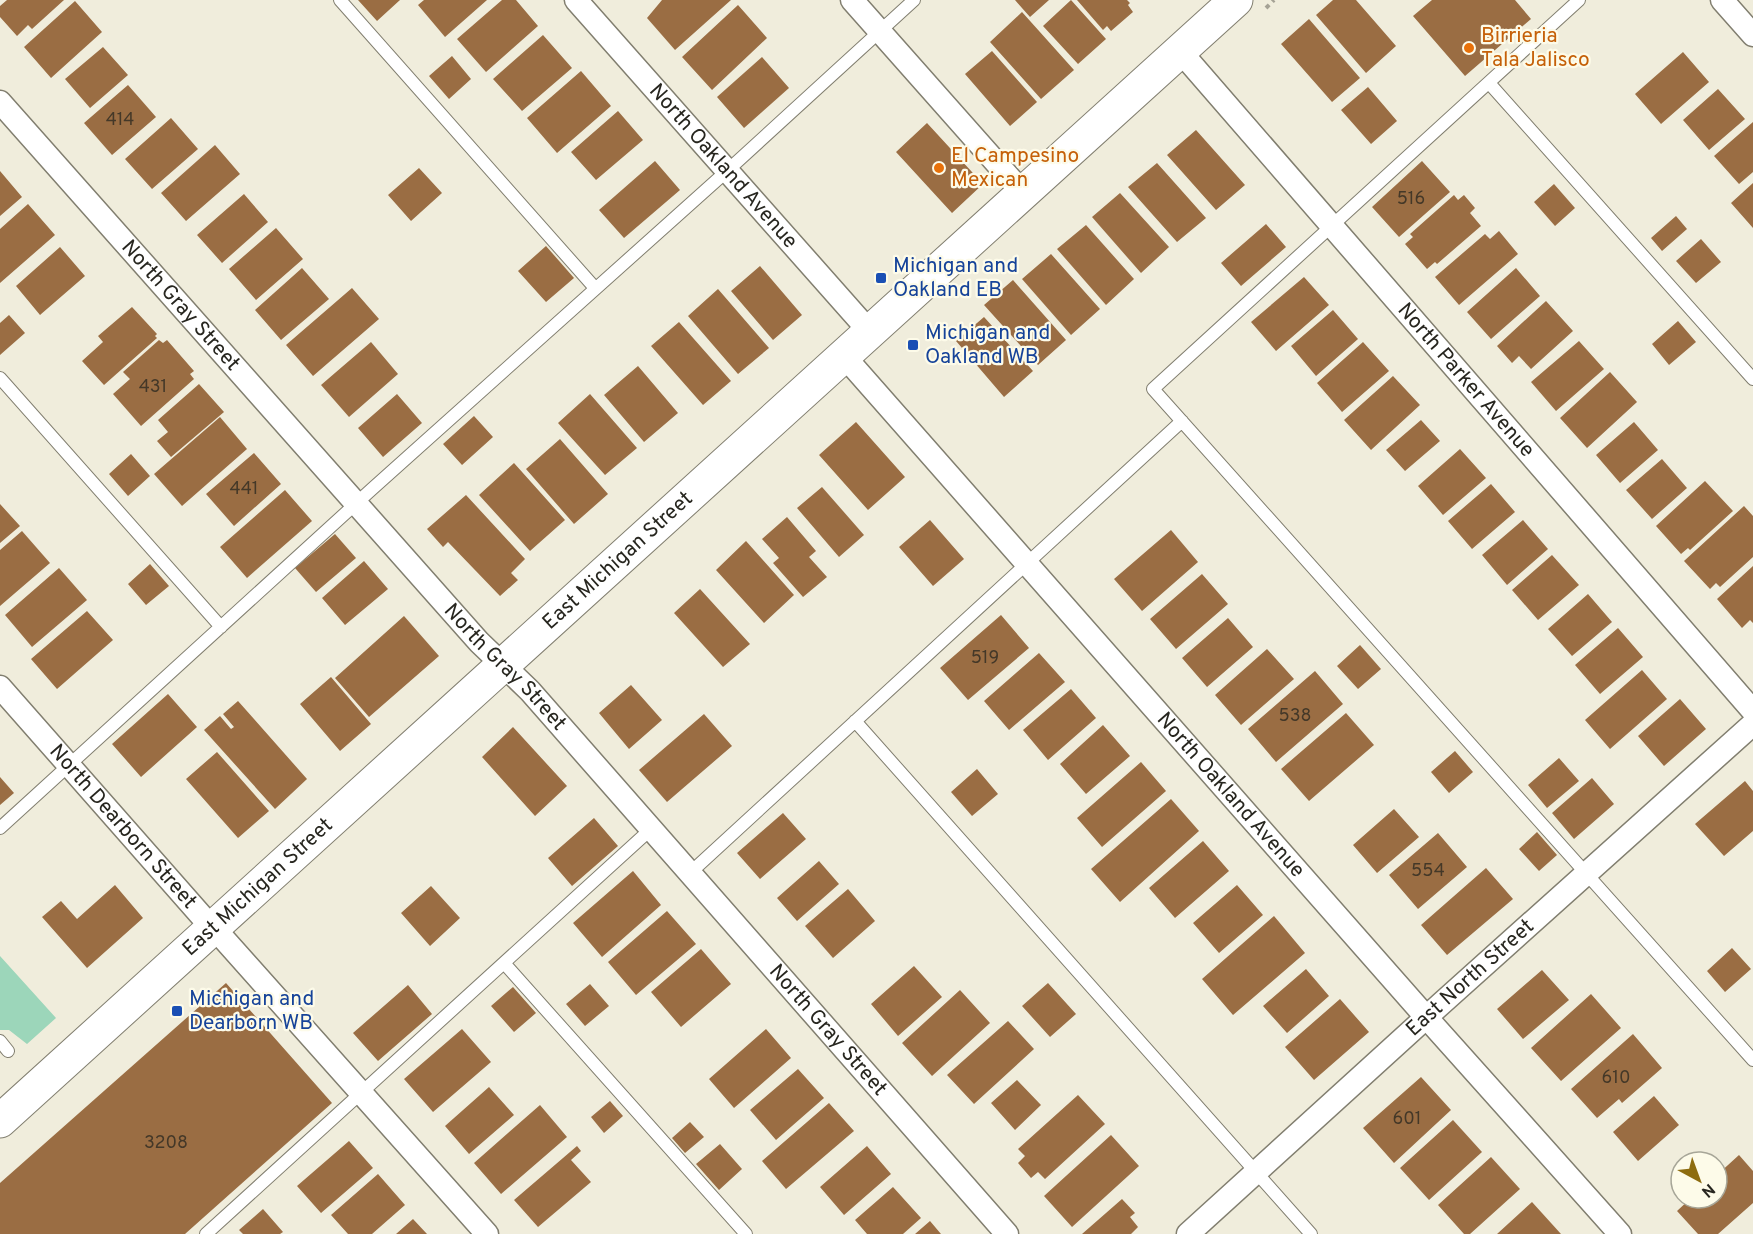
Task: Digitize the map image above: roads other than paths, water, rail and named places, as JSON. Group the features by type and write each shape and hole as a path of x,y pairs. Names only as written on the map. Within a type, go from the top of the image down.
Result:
{"main road":[{"name":"East Michigan Street","path":"0,1121 1236,0"}],"street":[{"name":"North Oakland Avenue","path":"576,0 870,332"},
{"path":"852,0 1023,193"},
{"path":"1722,0 1753,35"},
{"name":"North Parker Avenue","path":"1180,51 1753,711"},
{"name":"North Gray Street","path":"0,102 479,642 530,691 1007,1234"},
{"name":"North Oakland Avenue","path":"844,356 1620,1234"},
{"name":"North Dearborn Street","path":"0,687 213,929 224,938 487,1234"},
{"name":"East North Street","path":"1188,1234 1753,724"}],"lane":[{"path":"340,0 595,288"},
{"path":"0,828 356,503 727,171 914,0"},
{"path":"1579,0 1153,389 1753,1060"},
{"path":"1489,83 1753,379"},
{"path":"0,378 221,627"},
{"path":"690,873 1182,421"},
{"path":"855,721 1311,1234"},
{"path":"211,1232 651,829"},
{"path":"504,963 746,1234"}],"place":[{"name":"Birrieria Tala Jalisco","path":"1469,48"},
{"name":"El Campesino Mexican","path":"939,168"},
{"name":"Michigan and Oakland EB","path":"881,278"},
{"name":"Michigan and Oakland WB","path":"913,345"},
{"name":"Michigan and Dearborn WB","path":"177,1011"}]}
